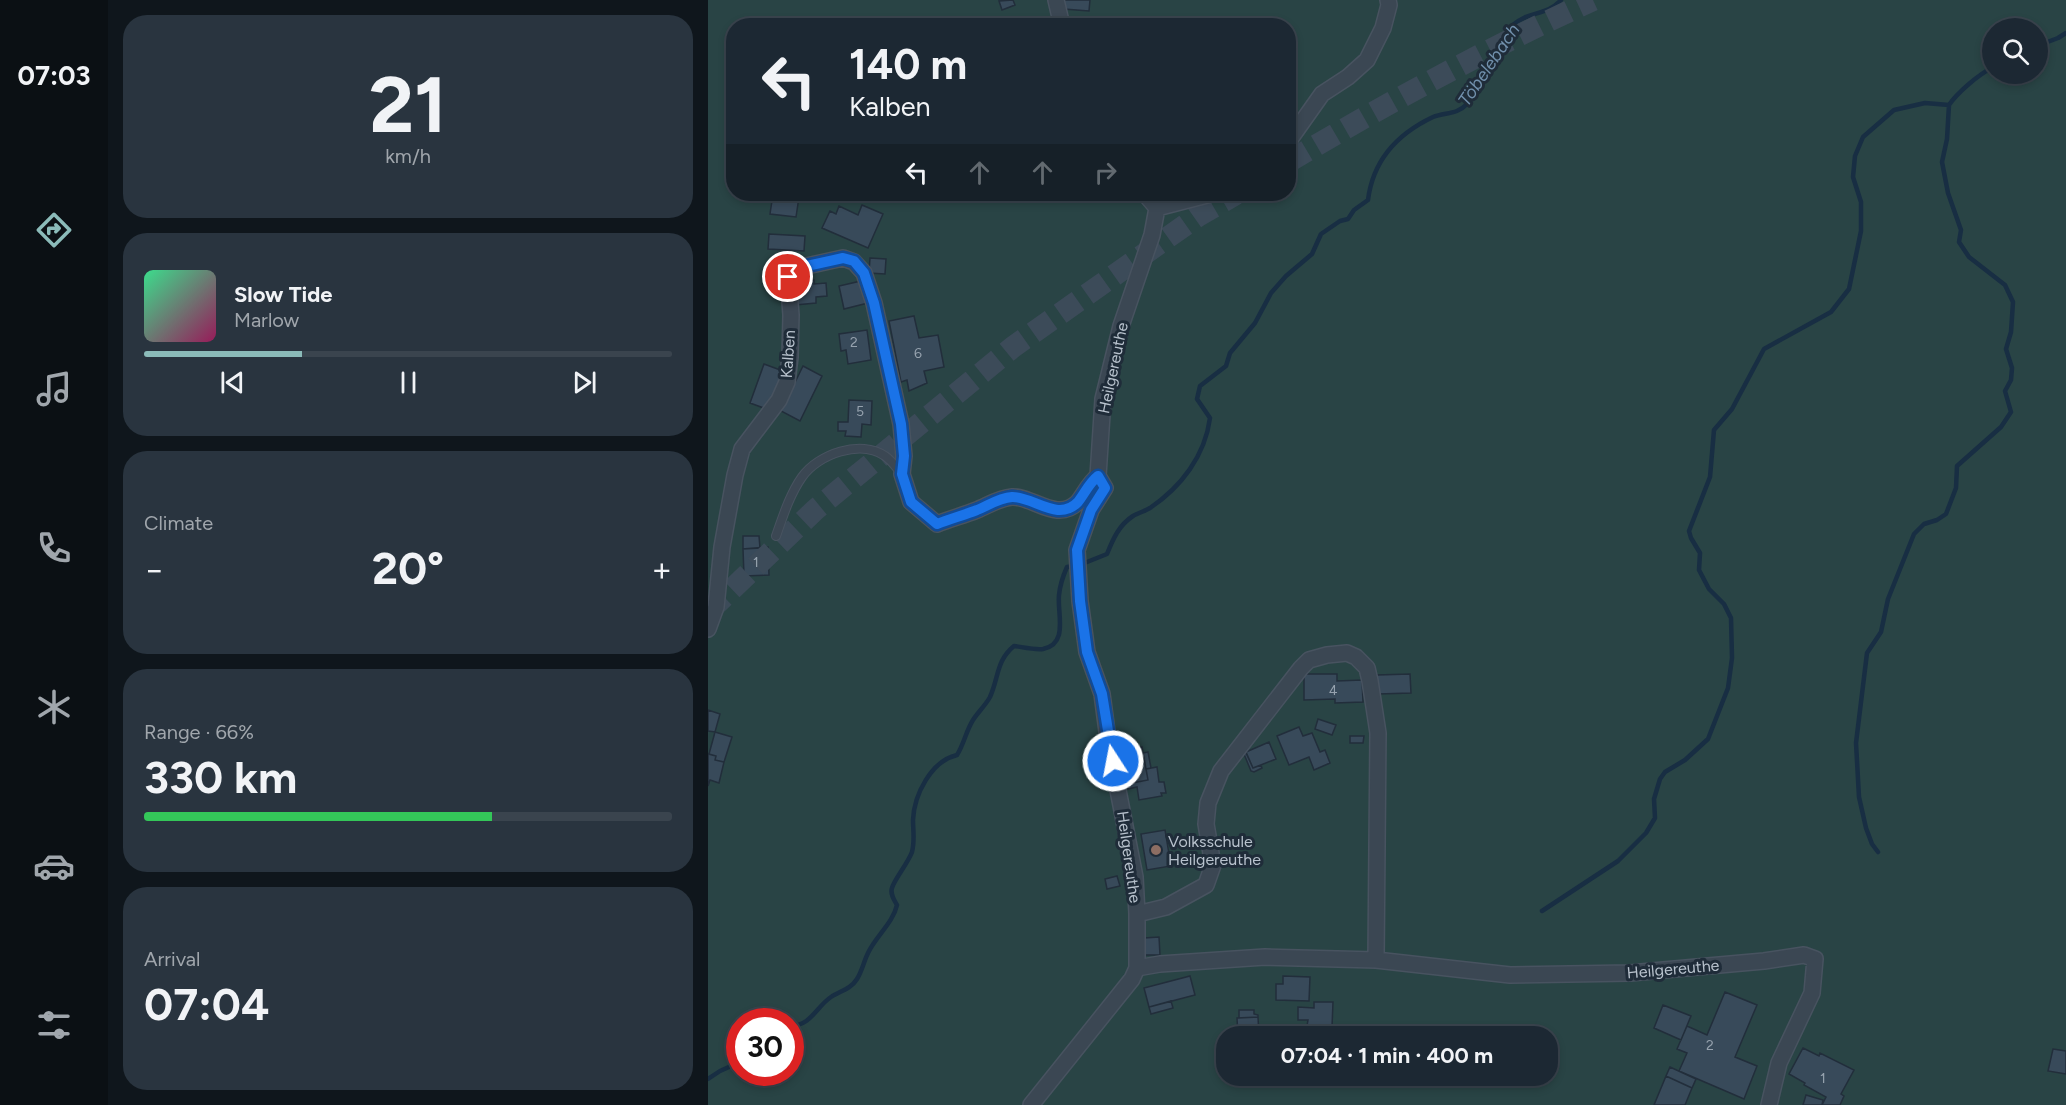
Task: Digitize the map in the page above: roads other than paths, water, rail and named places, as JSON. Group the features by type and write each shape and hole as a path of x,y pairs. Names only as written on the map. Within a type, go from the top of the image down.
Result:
{"street":[{"path":"1056,0 1060,18"},
{"path":"1296,131 1322,94 1348,77 1367,60 1383,28 1389,5 1388,0"},
{"path":"1151,201 1157,208 1184,201"},
{"name":"Heilgereuthe","path":"1157,208 1152,235 1121,326 1103,399 1098,476 1105,488 1091,510 1077,550 1087,652 1102,694 1108,739 1135,877 1137,968 1160,964 1265,957 1376,960 1510,975 1630,973 1804,956 1815,959 1812,993 1779,1063 1769,1105"},
{"name":"Kalben","path":"708,629 716,607 722,547 742,449 779,400 787,382 791,315 788,277 793,269 843,258 854,261 864,273 874,303 901,424 904,456 902,474 911,502 937,524 1007,498 1028,500 1046,509 1066,509 1078,502 1089,484 1098,476"},
{"name":"Heilgereuthe","path":"1137,914 1166,907 1206,885 1213,865 1206,824 1208,803 1221,771 1309,660 1347,653 1356,657 1366,668 1378,734 1376,960"},
{"path":"1031,1105 1132,979 1137,968"}],"lane":[{"path":"776,536 787,504 802,476 813,465 825,458 851,449 871,450 885,456 902,474"}],"waterway":[{"name":"Töbelebach","path":"1082,564 1107,554 1120,528 1133,516 1161,500 1190,469 1203,445 1210,418 1197,399 1200,386 1226,366 1230,353 1255,323 1271,293 1286,276 1312,254 1321,234 1340,221 1348,219 1354,210 1368,200 1375,173 1389,150 1398,140 1420,124 1433,117 1463,108 1482,84 1509,29 1525,17 1550,9 1561,0"},
{"path":"2048,42 2066,33"},
{"path":"1542,911 1618,861 1646,833 1655,818 1654,799 1660,779 1665,772 1685,760 1708,739 1728,688 1732,658 1731,618 1724,604 1709,589 1699,570 1700,553 1689,531 1710,477 1714,430 1732,409 1764,349 1831,312 1849,289 1861,231 1861,202 1853,177 1855,156 1863,137 1894,110 1925,103 1949,105 1957,95 1982,74"},
{"path":"1878,852 1866,828 1859,797 1856,743 1867,653 1881,632 1888,599 1914,534 1924,524 1946,514 1956,488 1957,466 2001,427 2011,412 2005,391 2011,380 2012,368 2006,349 2011,332 2013,302 2005,285 1969,257 1959,242 1961,230 1948,193 1942,162 1947,139 1949,105"},
{"name":"Töbelebach","path":"804,1022 826,1001 849,988 857,979 871,947 895,912 897,905 893,897 893,885 912,852 914,810 926,780 939,764 957,755 971,724 990,697 1001,663 1008,652 1014,646 1043,649 1056,641 1060,627 1061,584 1067,567 1074,566"},
{"name":"Töbelebach","path":"708,1079 726,1068"}],"tunnel":[{"path":"1296,157 1439,77 1593,0"},
{"path":"708,612 815,510 1013,347 1198,216 1224,201"}],"place":[{"name":"Volksschule Heilgereuthe","path":"1156,850"}]}
